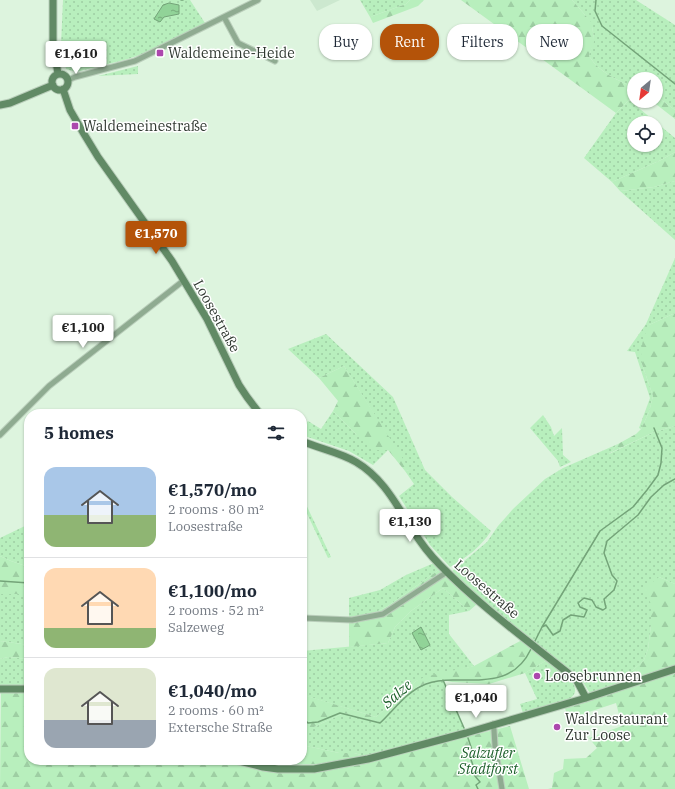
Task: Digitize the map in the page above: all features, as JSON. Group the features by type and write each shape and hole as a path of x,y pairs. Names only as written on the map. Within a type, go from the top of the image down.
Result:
{"street":[{"path":"53,0 53,42 58,74"},
{"path":"68,80 75,76 135,61 258,0"},
{"path":"224,17 238,43 275,61"},
{"path":"58,74 64,75 68,80 67,86 63,89 57,89 53,85 53,78 58,74"},
{"path":"0,104 10,103 53,85"},
{"name":"Loosestraße","path":"63,89 70,110 87,140 172,261 207,319 239,384 255,409"},
{"path":"26,409 49,386 183,281"},
{"path":"0,435 24,411"},
{"name":"Loosestraße","path":"307,444 342,455 357,463 380,481 391,495 423,545 447,572 483,605 577,681 586,698"},
{"path":"307,618 352,620 383,614 447,572"},
{"path":"255,765 278,770 314,769 368,759 466,733 586,698 675,669"},
{"path":"0,690 24,689"},
{"path":"493,724 494,746 502,789"}],"shaded area":[{"path":"310,0 340,0 317,11"}],"green space":[{"path":"63,0 190,0 205,23 145,53 128,59 76,72 66,69 61,45"},
{"path":"360,0 410,0 406,4 370,17"},
{"path":"410,0 424,0 418,6 373,23 370,17 406,4"},
{"path":"461,0 572,0 592,23 594,42 589,56 603,71 627,84 627,102 616,113 543,60 583,60 583,24 526,24 526,47 518,42 518,24 494,24"},
{"path":"572,0 636,0 675,25 675,110 663,101 663,72 627,72 627,84 609,75 593,62 589,56 592,46 593,31 584,14"},
{"path":"138,66 138,74 98,76"},
{"path":"663,101 675,110 675,119 661,108 663,108"},
{"path":"627,102 627,108 639,108 648,116 627,116 627,152 663,152 663,128 675,138 675,152 661,160 612,182 584,158 616,113"},
{"path":"675,152 675,181 654,187 620,191 612,182 661,160"},
{"path":"675,181 675,240 620,191 654,187"},
{"path":"675,258 675,313 649,325 642,364 653,396 649,412 641,429 639,428 650,398 635,352 627,351 646,324"},
{"path":"675,313 675,426 654,432 610,453 618,444 636,434 641,429 649,412 653,396 642,364 641,352 643,339 649,325"},
{"path":"326,334 393,397 425,470 452,497 491,531 473,552 450,567 430,545 399,496 414,484 405,471 409,470 344,366 319,378 288,349"},
{"path":"344,366 410,470 405,471 388,450 374,450 333,411 338,401 319,378"},
{"path":"333,411 356,434 388,450 373,465 349,451 307,437 308,421 321,429"},
{"path":"543,415 551,427 554,436 562,428 563,455 571,462 560,467 558,461 530,428"},
{"path":"675,426 675,584 659,577 651,604 651,625 648,649 644,660 632,671 627,684 591,695 583,682 477,596 451,572 487,542 498,526 513,509 545,479 563,468 618,444 609,454 654,432"},
{"path":"307,507 331,557 328,558 307,514"},
{"path":"24,526 24,565 0,556 0,538"},
{"path":"0,556 24,565 24,594 0,594"},
{"path":"434,563 440,569 388,606 376,612 349,618 349,598 380,590 406,575"},
{"path":"440,569 477,604 469,611 443,588 411,611 395,627 388,643 349,647 349,618 376,612 388,606"},
{"path":"659,577 675,584 675,668 627,684 632,671 644,660 648,649 651,625 651,604 644,589"},
{"path":"443,588 469,611 449,615 449,634 474,666 416,681 376,717 307,696 307,651 388,643 395,627 411,611"},
{"path":"0,594 24,594 24,644 0,641"},
{"path":"522,640 547,660 525,673 489,684 452,682 443,680 426,683 417,687 408,694 380,723 344,713 314,727 309,728 307,726 307,696 376,717 416,681 427,676 474,666"},
{"path":"0,641 24,644 24,659 8,657 0,659"},
{"path":"8,657 24,659 24,686 0,687 0,659"},
{"path":"547,660 570,679 575,690 573,696 566,701 523,713 520,704 537,699 525,673"},
{"name":"Salzufler Stadtforst","path":"675,671 675,789 548,789 552,788 554,773 563,769 564,759 586,758 597,748 589,738 622,726 616,703 568,719 565,708"},
{"path":"444,681 465,730 365,756 354,753 339,753 307,746 307,726 314,727 344,713 380,723 411,691 431,682"},
{"name":"Salzufler Stadtforst","path":"24,691 24,765 245,765 266,770 294,772 405,752 510,726 529,789 0,789 1,692"},
{"path":"307,746 339,753 354,753 365,756 328,764 307,764"}],"water":[{"path":"169,3 179,5 179,14 164,17 160,22 154,19 163,5"},
{"path":"421,627 430,645 421,650 412,633"}],"waterway":[{"path":"596,0 595,11 602,26 675,84"},
{"path":"542,627 600,531 633,507 658,475 661,463 662,448 654,428"},
{"name":"Salze","path":"534,643 542,627 546,625 553,635 560,631 563,620 571,615 584,617 587,610 580,607 578,603 584,598 592,600 596,607 603,610 606,608 604,599 614,590 617,581 612,575 604,553 607,541 638,515 651,497 664,485 675,479"},
{"name":"Salze","path":"0,581 24,583"},
{"name":"Salze","path":"307,722 318,722 340,713 380,723 401,701 419,687 439,681 488,679 508,674 517,668 531,649"},
{"path":"443,680 464,728"},
{"path":"468,738 472,750 470,757 475,776 480,782 476,785 478,789"}],"place":[{"name":"Waldemeine-Heide","path":"160,53"},
{"name":"Waldemeinestraße","path":"75,126"},
{"name":"Loosebrunnen","path":"537,676"},
{"name":"Waldrestaurant Zur Loose","path":"557,727"}]}
